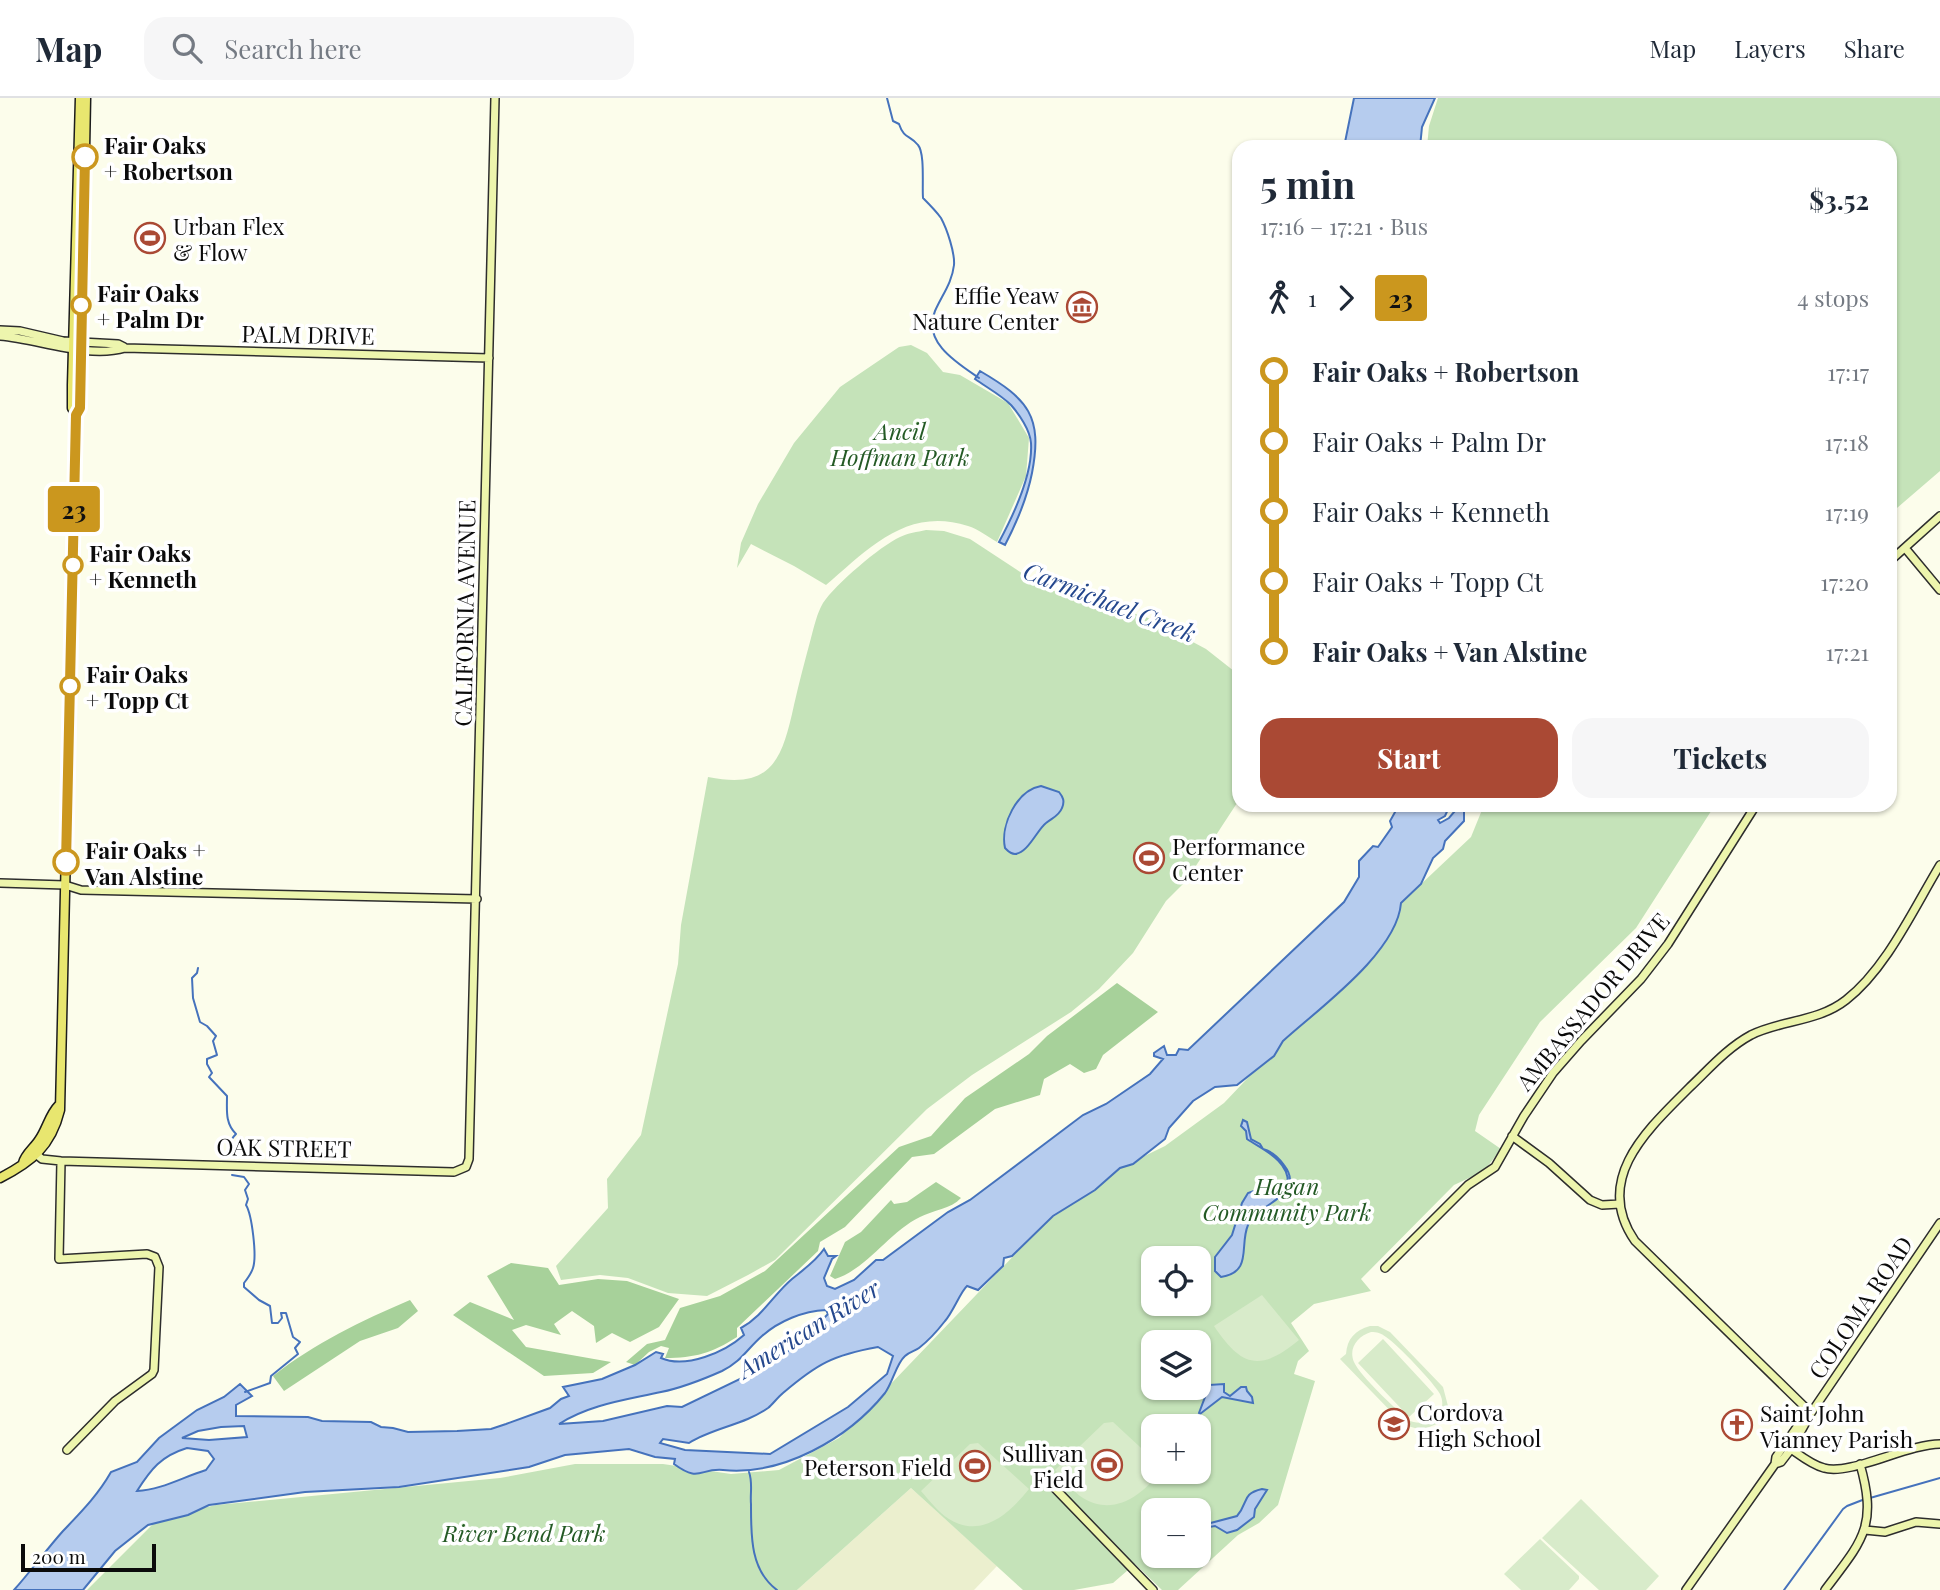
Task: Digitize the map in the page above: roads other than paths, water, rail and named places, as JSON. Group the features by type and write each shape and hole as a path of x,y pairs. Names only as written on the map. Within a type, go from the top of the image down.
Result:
{"main road":[{"path":"77,345 80,98"},
{"path":"0,1178 23,1163 30,1162 37,1155 58,1118 76,415 72,408 83,259 86,98"},
{"path":"78,204 80,255 83,259"},
{"path":"23,1163 59,1105"},
{"path":"37,1155 43,1141 42,1136"}],"street":[{"name":"CALIFORNIA AVENUE","path":"471,1130 495,98"},
{"path":"0,330 20,331 77,345"},
{"path":"0,336 77,345"},
{"name":"PALM DRIVE","path":"77,345 118,344 125,348 489,358"},
{"path":"1897,555 1940,516"},
{"path":"1905,548 1940,590"},
{"name":"AMBASSADOR DRIVE","path":"1385,1268 1468,1185 1495,1167 1539,1092 1570,1053 1660,956 1752,812"},
{"path":"1811,1413 1640,1247 1626,1228 1620,1204 1624,1170 1654,1123 1726,1052 1759,1031 1817,1015 1847,1000 1873,975 1940,865"},
{"path":"0,883 65,885 75,890 477,899"},
{"name":"OAK STREET","path":"37,1155 42,1159 61,1161 454,1172 466,1167 470,1159 471,1130"},
{"path":"1512,1136 1549,1163 1590,1200 1602,1205 1620,1204"},
{"path":"44,1146 51,1155 61,1161 59,1259 144,1254 155,1257 159,1276 152,1374 115,1401 68,1450"},
{"name":"COLOMA ROAD","path":"1776,1460 1781,1462 1791,1449 1811,1413 1940,1223"},
{"name":"COLOMA ROAD","path":"1686,1590 1805,1414 1811,1413"},
{"path":"1791,1449 1826,1469 1843,1469 1923,1446 1940,1444"},
{"path":"1825,1590 1857,1548 1868,1520 1860,1464"},
{"path":"1042,1475 1153,1590"},
{"path":"1865,1530 1885,1532 1916,1522 1940,1524"}],"water":[{"path":"1354,98 1435,98 1422,127 1421,140 1345,140"},
{"path":"980,371 1010,391 1028,411 1033,423 1035,453 1032,473 1017,519 1005,545 999,542 1025,481 1031,443 1021,418 1011,405 975,379"},
{"path":"1041,786 1059,792 1063,799 1062,808 1024,850 1012,853 1005,848 1008,819 1025,794"},
{"path":"1395,812 1447,812 1438,820 1440,823 1454,812 1464,812 1464,821 1433,858 1421,884 1401,903 1396,922 1386,941 1354,979 1283,1041 1274,1056 1237,1085 1215,1087 1193,1101 1169,1128 1165,1139 1133,1164 1120,1168 1095,1190 1053,1216 1012,1256 1004,1258 1003,1266 978,1290 967,1286 936,1332 902,1359 885,1393 870,1410 833,1439 812,1451 768,1467 695,1474 674,1464 675,1459 655,1457 629,1449 565,1455 529,1467 399,1487 305,1492 209,1505 188,1515 148,1525 115,1551 83,1590 14,1590 95,1496 111,1472 137,1462 159,1438 197,1410 224,1397 240,1384 252,1396 236,1405 236,1416 308,1417 322,1421 371,1422 381,1427 408,1432 491,1429 550,1408 569,1396 563,1387 602,1379 635,1365 656,1352 663,1354 661,1358 671,1361 693,1360 716,1353 744,1335 741,1328 756,1317 824,1249 828,1256 836,1256 824,1278 827,1286 835,1289 854,1280 876,1260 883,1260 948,1212 970,1200 1083,1115 1106,1104 1150,1074 1163,1059 1154,1056 1154,1053 1164,1046 1167,1055 1176,1055 1179,1049 1188,1050 1344,902 1359,877 1359,861 1373,846 1378,847 1392,827 1390,821","holes":["826,1310 828,1314 798,1344 769,1365 682,1407 667,1406 603,1421 559,1424 596,1407 676,1388 722,1371 734,1364 776,1326 800,1315","878,1347 893,1356 887,1374 848,1407 770,1454 685,1450 660,1443 663,1439 689,1443 749,1419 768,1408 783,1393 826,1362","244,1426 247,1437 209,1440 182,1438 198,1431","187,1448 208,1451 214,1459 206,1470 163,1486 137,1491 158,1464"]},
{"path":"1243,1120 1247,1122 1251,1139 1275,1155 1284,1165 1289,1175 1289,1184 1278,1198 1253,1217 1248,1225 1241,1264 1231,1274 1221,1277 1215,1271 1215,1257 1232,1235 1248,1193 1262,1188 1277,1193 1288,1184 1280,1162 1247,1139 1246,1131 1241,1126"},
{"path":"1224,1384 1224,1392 1230,1396 1241,1387 1246,1387 1252,1397 1253,1403 1222,1397 1199,1413 1204,1400 1211,1400 1211,1385"},
{"path":"1267,1490 1255,1509 1254,1517 1237,1530 1227,1533 1211,1527 1211,1523 1237,1516 1248,1496 1255,1491"}],"waterway":[{"name":"Carmichael Creek","path":"887,98 893,121 899,124 905,135 920,149 923,198 941,218 953,254 953,271 935,311 933,332 944,350 979,378"},
{"path":"198,968 192,978 193,998 200,1022 216,1036 213,1041 217,1055 207,1059 207,1064 212,1073 209,1077 227,1096 228,1121 236,1134 230,1145 232,1157"},
{"path":"232,1175 244,1177 249,1184 245,1190 253,1236 254,1262 244,1287 270,1306 272,1323 278,1323 282,1318 281,1313 286,1313 293,1337 300,1342 295,1348 298,1354 271,1376 270,1383 245,1392"},
{"path":"749,1472 754,1551 762,1572 777,1590"},
{"path":"1870,1498 1940,1478"},
{"path":"1784,1590 1843,1509 1865,1499"}],"place":[{"name":"Fair Oaks + Robertson","path":"85,157"},
{"name":"Urban Flex & Flow","path":"150,238"},
{"name":"Fair Oaks + Palm Dr","path":"81,305"},
{"name":"Effie Yeaw Nature Center","path":"1082,307"},
{"name":"Fair Oaks + Kenneth","path":"73,565"},
{"name":"Fair Oaks + Topp Ct","path":"70,686"},
{"name":"Performance Center","path":"1149,858"},
{"name":"Fair Oaks + Van Alstine","path":"66,862"},
{"name":"Cordova High School","path":"1394,1424"},
{"name":"Saint John Vianney Parish","path":"1737,1425"},
{"name":"Sullivan Field","path":"1107,1465"},
{"name":"Peterson Field","path":"975,1466"}],"park label":[{"name":"Ancil Hoffman Park","path":"900,443"},
{"name":"Hagan Community Park","path":"1287,1198"},
{"name":"River Bend Park","path":"524,1532"}],"water label":[{"name":"American River","path":"808,1328"}]}
